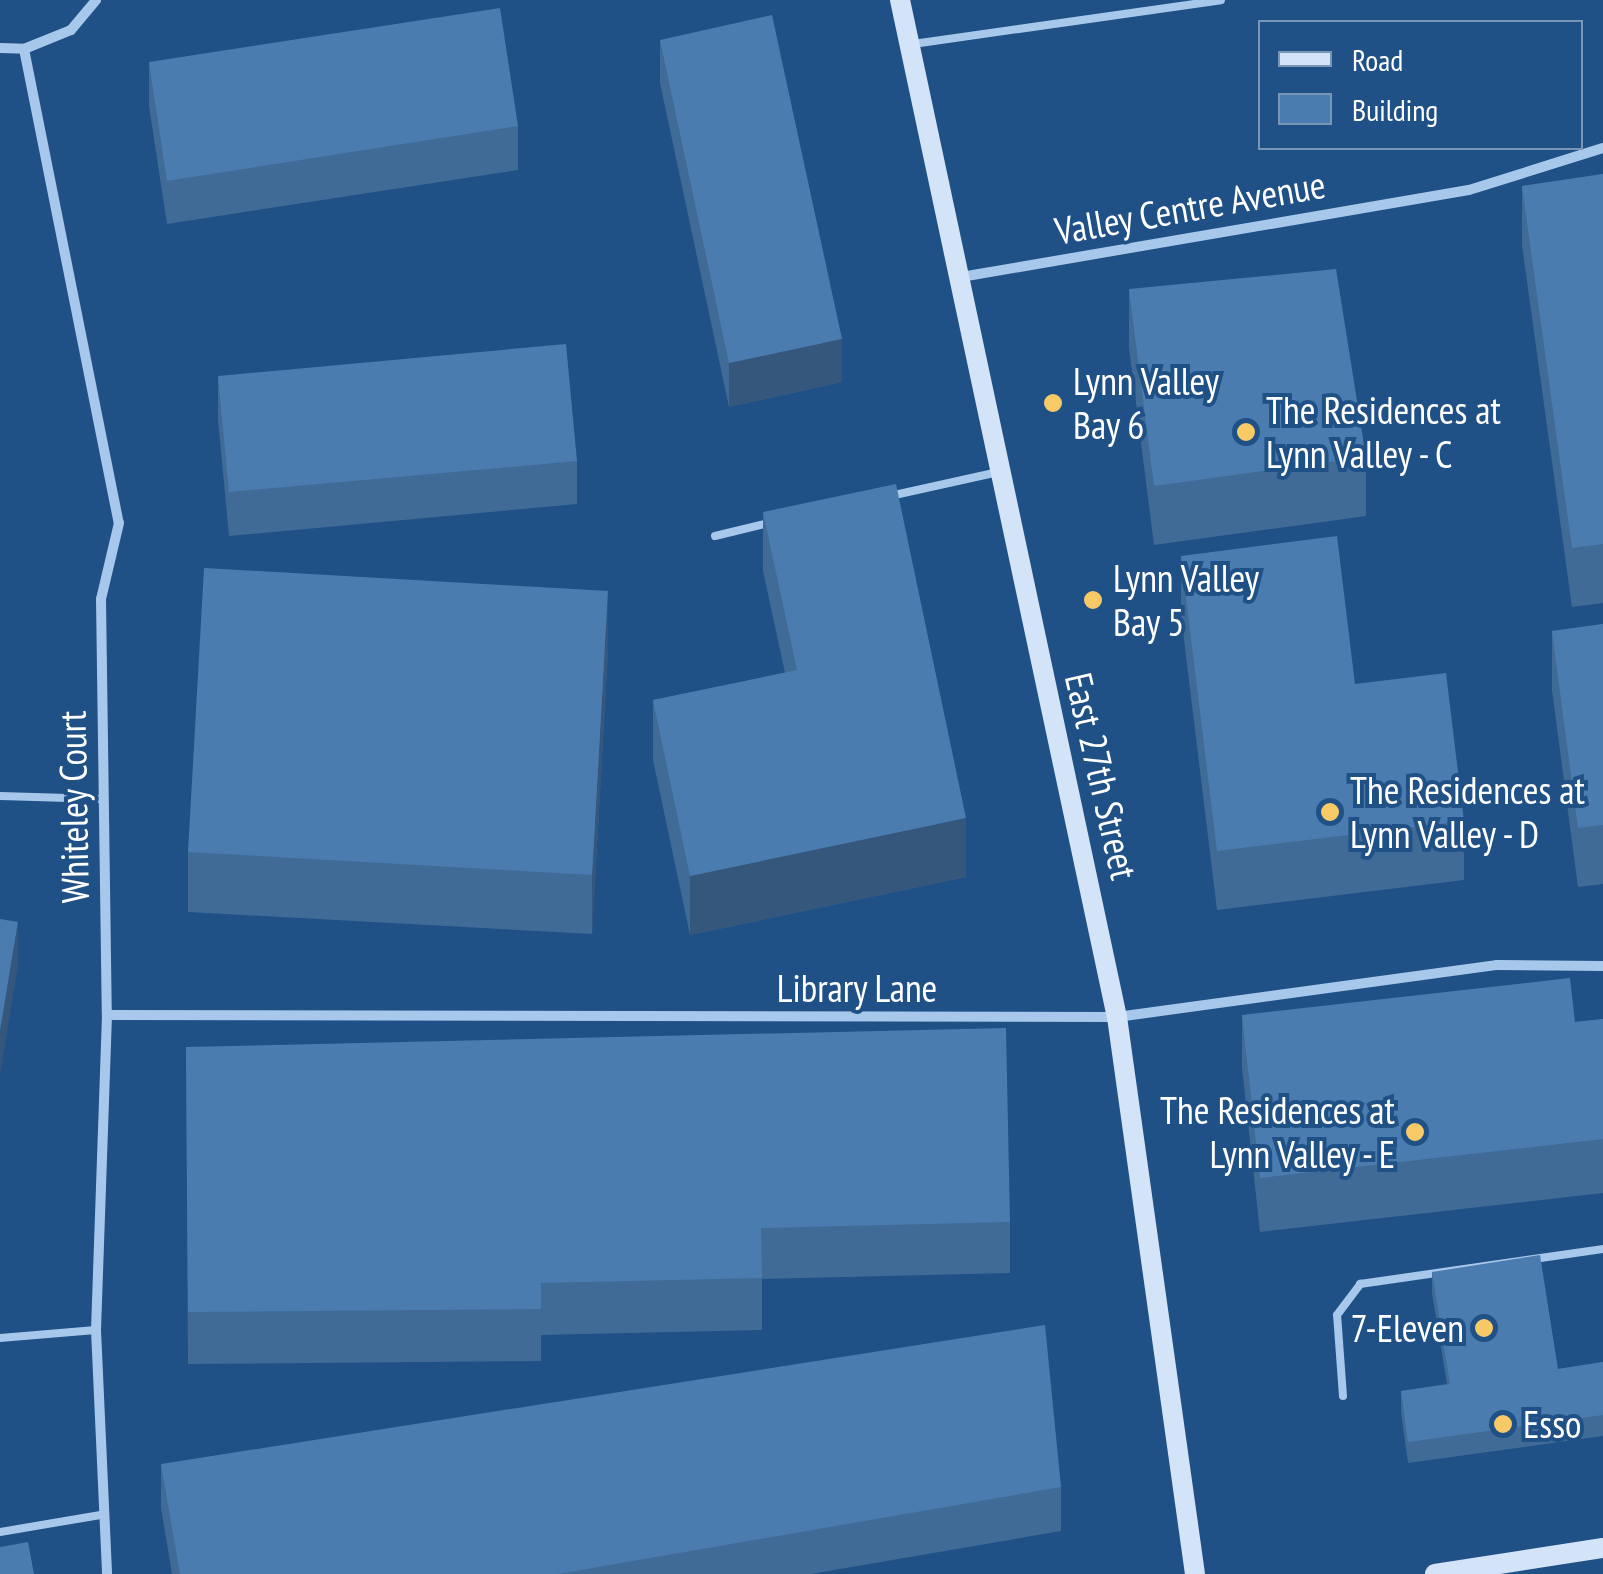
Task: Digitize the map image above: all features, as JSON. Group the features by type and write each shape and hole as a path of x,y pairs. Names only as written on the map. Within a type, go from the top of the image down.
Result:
{"street":[{"path":"0,48 24,50 71,30 96,0"},
{"name":"East 27th Street","path":"900,0 1117,1017 1195,1574"},
{"name":"Whiteley Court","path":"24,50 120,523 100,600 107,1015 96,1330 101,1515 108,1574"},
{"name":"Valley Centre Avenue","path":"961,277 1469,190 1603,148"},
{"name":"Library Lane","path":"107,1015 1117,1017 1497,966 1603,966"},
{"path":"1435,1574 1603,1548"}],"lane":[{"path":"909,45 1221,0"},
{"path":"880,498 998,472"},
{"path":"715,536 788,519"},
{"path":"0,796 102,798"},
{"path":"1343,1396 1338,1315 1360,1284 1603,1249"},
{"path":"0,1338 96,1330"},
{"path":"0,1532 101,1515"}],"building":[{"path":"500,8 518,126 167,181 149,62"},
{"path":"772,15 842,339 729,363 660,40"},
{"path":"1603,174 1603,544 1572,548 1522,186"},
{"name":"The Residences at Lynn Valley - C","path":"1336,269 1366,457 1154,486 1129,289"},
{"path":"566,344 577,461 229,492 218,376"},
{"path":"896,484 966,818 690,876 653,700 797,670 763,512"},
{"name":"The Residences at Lynn Valley - D","path":"1337,536 1355,684 1446,673 1464,821 1217,851 1181,556"},
{"path":"204,568 608,591 592,875 188,852"},
{"path":"1603,624 1603,825 1578,828 1552,631"},
{"path":"0,919 18,922 0,1031"},
{"name":"The Residences at Lynn Valley - E","path":"1570,978 1575,1022 1603,1019 1603,1139 1260,1178 1242,1015"},
{"path":"1006,1028 1010,1222 761,1228 762,1278 541,1283 541,1309 188,1312 186,1047"},
{"path":"1540,1255 1558,1369 1603,1362 1603,1415 1408,1442 1401,1391 1450,1384 1432,1272"},
{"path":"1045,1325 1061,1487 558,1574 180,1574 161,1464"},
{"path":"28,1542 34,1574 0,1574 0,1547"}],"place":[{"name":"Lynn Valley Bay 6","path":"1053,403"},
{"name":"The Residences at Lynn Valley - C","path":"1246,432"},
{"name":"Lynn Valley Bay 5","path":"1093,600"},
{"name":"The Residences at Lynn Valley - D","path":"1330,812"},
{"name":"The Residences at Lynn Valley - E","path":"1415,1132"},
{"name":"7-Eleven","path":"1484,1328"},
{"name":"Esso","path":"1503,1424"}]}
